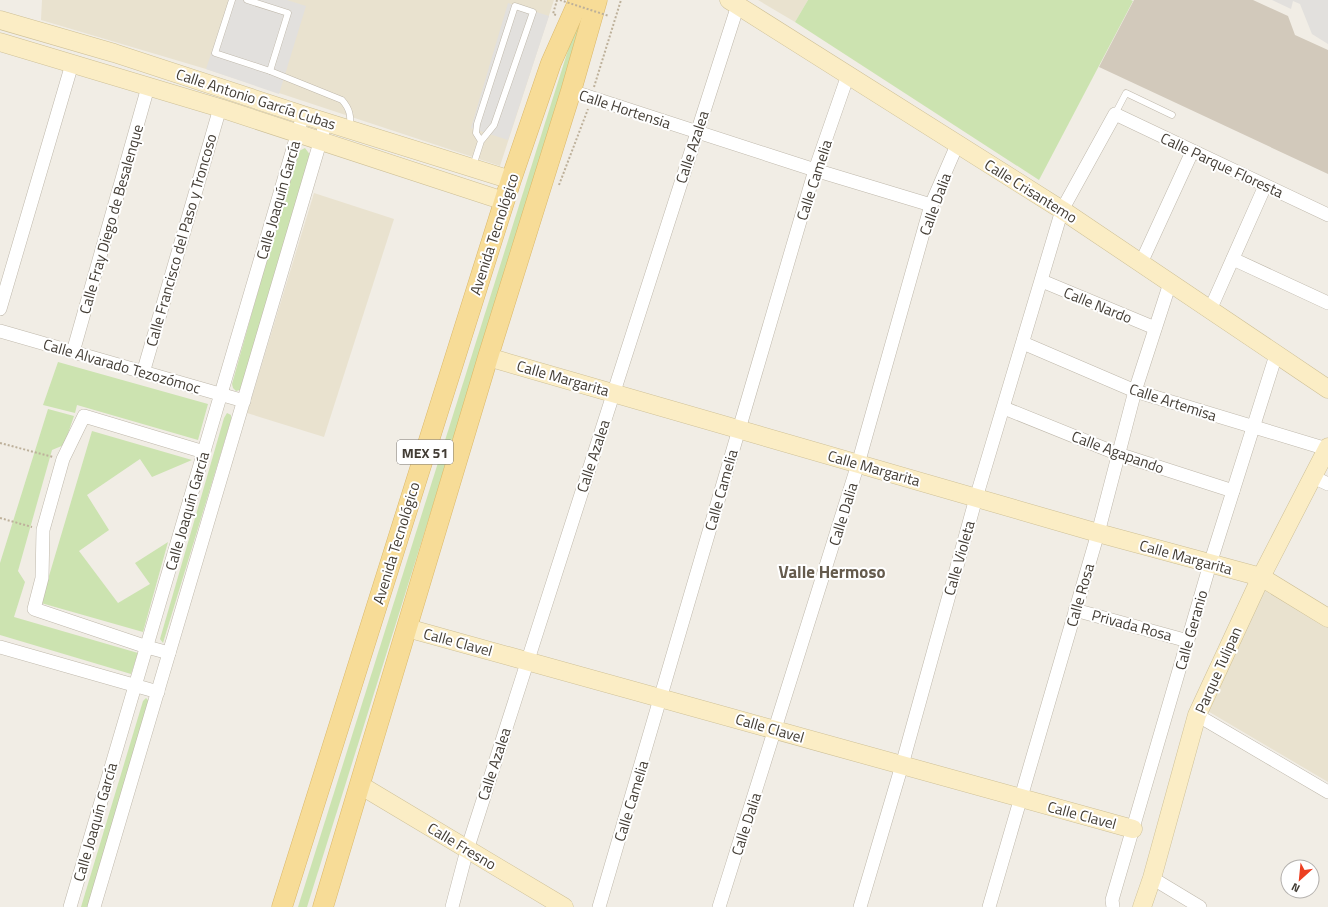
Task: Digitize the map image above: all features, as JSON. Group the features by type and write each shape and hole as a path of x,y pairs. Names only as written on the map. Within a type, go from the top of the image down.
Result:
{"main road":[{"name":"Avenida Tecnológico","path":"282,907 504,201 551,63 579,0"},
{"name":"Avenida Tecnológico","path":"323,907 488,357 572,91 597,0"},
{"name":"Calle Crisantemo","path":"733,3 1062,210 1328,389"},
{"name":"Calle Antonio García Cubas","path":"0,20 114,53 349,130 511,180"},
{"name":"Calle Antonio García Cubas","path":"0,42 322,140 504,201"},
{"path":"108,75 114,53"},
{"path":"384,161 390,143"},
{"name":"Calle Margarita","path":"488,357 1098,533 1261,577 1328,618"},
{"name":"Parque Tulipan","path":"1142,907 1152,878 1197,715 1261,577 1321,481 1328,448"},
{"name":"Calle Clavel","path":"407,628 1133,829"},
{"name":"Calle Fresno","path":"360,785 564,907"}],"street":[{"name":"Calle Azalea","path":"452,907 467,850 697,132 733,3"},
{"path":"0,309 72,64"},
{"name":"Calle Camelia","path":"599,907 662,698 738,428 816,170 848,75"},
{"name":"Calle Fray Diego de Besalenque","path":"73,352 148,87"},
{"name":"Calle Hortensia","path":"572,91 816,170 931,205"},
{"name":"Calle Francisco del Paso y Troncoso","path":"142,373 220,108"},
{"name":"Calle Parque Floresta","path":"1115,114 1192,152 1328,215"},
{"name":"Calle Violeta","path":"860,907 902,765 976,498 1062,210 1115,114"},
{"name":"Calle Joaquín García","path":"70,907 303,115"},
{"name":"Calle Joaquín García","path":"94,907 322,140 326,122"},
{"name":"Calle Dalia","path":"719,907 776,730 858,464 931,205 957,145"},
{"path":"1141,263 1192,152"},
{"path":"1210,310 1265,186"},
{"path":"1233,259 1328,303"},
{"name":"Calle Nardo","path":"1042,281 1155,328"},
{"name":"Calle Rosa","path":"989,907 1098,533 1135,391 1170,283"},
{"name":"Calle Alvarado Tezozómoc","path":"0,330 142,373 244,401"},
{"name":"Calle Artemisa","path":"1023,343 1135,391 1253,428 1328,448"},
{"name":"Calle Geranio","path":"1113,907 1112,900 1210,564 1276,355"},
{"name":"Calle Agapando","path":"1004,408 1118,454 1233,491"},
{"path":"169,653 34,609 42,578 43,530 63,459 84,416 204,452"},
{"name":"Privada Rosa","path":"1075,610 1188,641"},
{"path":"0,647 158,692"},
{"path":"1197,715 1328,792"},
{"path":"1152,878 1200,907"}],"lane":[{"path":"232,0 215,53 270,71 342,100 348,106 350,112 351,118 349,130"},
{"path":"247,0 288,13 270,71"},
{"path":"472,168 481,141 494,125 533,12 515,6 477,124 476,133 481,141"},
{"path":"1115,114 1126,93 1172,115"}],"path":[{"path":"560,0 609,16"},
{"path":"0,443 63,459"},
{"path":"0,518 43,530"}],"shaded area":[{"path":"42,0 554,0 500,166 206,69 41,20"},
{"path":"229,0 287,0 306,6 279,94 206,69"},
{"path":"758,0 808,0 795,22"},
{"path":"1272,0 1328,0 1328,44 1312,34 1300,4 1293,1 1291,9"},
{"path":"508,3 549,16 508,140 471,128"},
{"path":"314,193 394,219 324,437 247,413"},
{"path":"1265,589 1328,626 1328,782 1206,710"}],"green space":[{"path":"808,0 1133,1 1039,180 795,22"},
{"path":"580,12 587,14 307,907 298,907"},
{"path":"305,148 311,156 240,390 236,391 232,384 297,152"},
{"path":"58,362 208,404 198,440 77,405 75,413 43,405"},
{"path":"48,409 74,416 64,445 52,450 18,571 25,582 14,617 138,653 131,674 0,635 0,563"},
{"path":"227,413 231,415 231,420 163,643 160,639 224,418"},
{"path":"92,431 192,460 152,477 140,459 87,495 109,530 79,551 118,603 150,584 135,563 168,542 143,632 41,603"},
{"path":"146,698 149,701 88,907 81,907 143,701"}],"building":[{"path":"1134,0 1253,0 1288,16 1295,35 1328,50 1328,174 1099,67"}],"district":[{"name":"Valle Hermoso","path":"832,572"}]}
